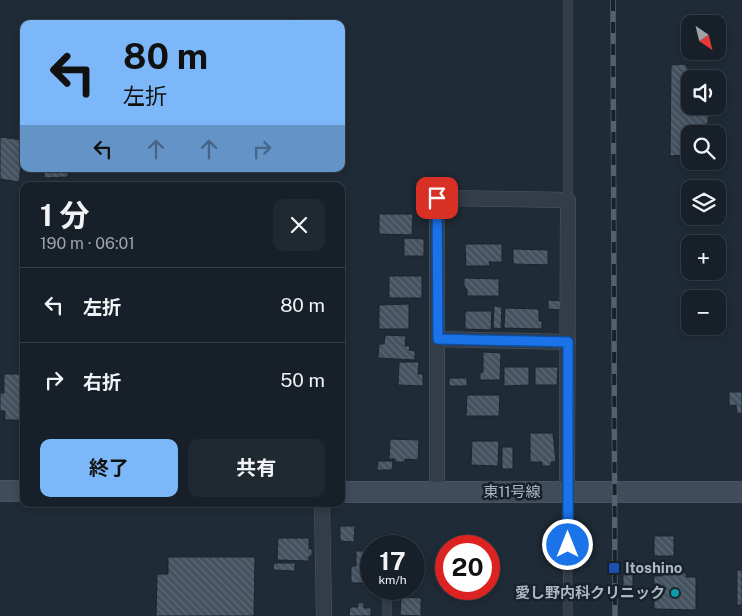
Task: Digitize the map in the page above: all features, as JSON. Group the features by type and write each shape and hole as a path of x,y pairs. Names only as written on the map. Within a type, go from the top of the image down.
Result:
{"street":[{"path":"437,492 437,198 568,200 567,492"},
{"path":"438,339 568,342"},
{"path":"0,491 20,491"},
{"name":"東11号線","path":"345,492 742,492"},
{"path":"322,507 324,616"}],"lane":[{"path":"568,0 568,200"},
{"path":"567,492 568,616"},
{"path":"387,600 387,616"}],"building":[{"path":"287,19 303,19 303,20"},
{"path":"685,64 689,70 681,70 681,115 708,115 706,125 681,125 681,155 670,156 671,65"},
{"path":"0,137 20,140 19,182 0,179"},
{"path":"44,172 68,172 68,177 44,178"},
{"path":"379,214 413,214 412,235 379,234"},
{"path":"404,238 424,239 424,256 404,256"},
{"path":"465,244 502,244 502,262 489,262 490,266 466,266"},
{"path":"513,249 548,250 548,265 513,264"},
{"path":"389,276 422,276 422,298 389,298"},
{"path":"464,278 499,279 499,296 467,296"},
{"path":"548,300 562,301 562,310 548,309"},
{"path":"409,304 409,329 379,329 379,305"},
{"path":"494,306 502,307 501,329 493,328"},
{"path":"505,308 539,309 539,321 542,321 542,329 504,328"},
{"path":"465,311 492,311 491,330 465,329"},
{"path":"385,335 406,336 405,346 410,346 409,350 415,351 415,360 378,358 379,344 384,344"},
{"path":"483,352 501,353 500,380 480,380 480,373 483,372"},
{"path":"399,362 419,362 418,374 423,374 423,386 398,385"},
{"path":"504,367 529,367 529,385 504,386"},
{"path":"535,367 558,367 557,385 535,385"},
{"path":"4,374 20,374 20,420 5,420 5,411 0,411 0,393 4,393"},
{"path":"449,378 467,378 467,386 449,386"},
{"path":"729,392 742,392 742,413 737,414 736,405 729,406"},
{"path":"467,395 500,395 499,416 466,416"},
{"path":"530,433 553,433 556,462 551,462 551,466 542,466 542,462 530,462"},
{"path":"390,439 419,440 418,460 405,459 405,462 395,462 395,459 389,459"},
{"path":"472,441 499,441 498,466 471,465"},
{"path":"502,447 513,447 513,469 502,469"},
{"path":"378,461 393,461 392,470 377,470"},
{"path":"340,526 355,526 354,542 340,541"},
{"path":"654,536 674,536 674,556 654,556"},
{"path":"278,538 309,538 309,549 312,549 312,556 309,556 309,561 277,560"},
{"path":"356,551 360,551 360,583 351,583 351,566 356,566"},
{"path":"168,557 255,557 254,616 156,616 157,574 168,574"},
{"path":"274,563 295,563 295,571 273,570"},
{"path":"737,570 742,570 742,605 737,605"},
{"name":"愛し野内科クリニック","path":"662,572 686,573 686,577 696,577 696,610 654,609 654,576 662,576"},
{"path":"623,574 633,574 633,587 623,587"},
{"path":"401,600 421,600 421,616 400,615"},
{"path":"358,602 364,603 364,608 371,608 371,616 349,616 350,607 358,607"}],"railway":[{"path":"613,0 615,616"}],"place":[{"name":"Itoshino","path":"614,568"},
{"name":"愛し野内科クリニック","path":"675,593"}],"route":[{"path":"437,198 438,339 568,342 568,545"}]}
